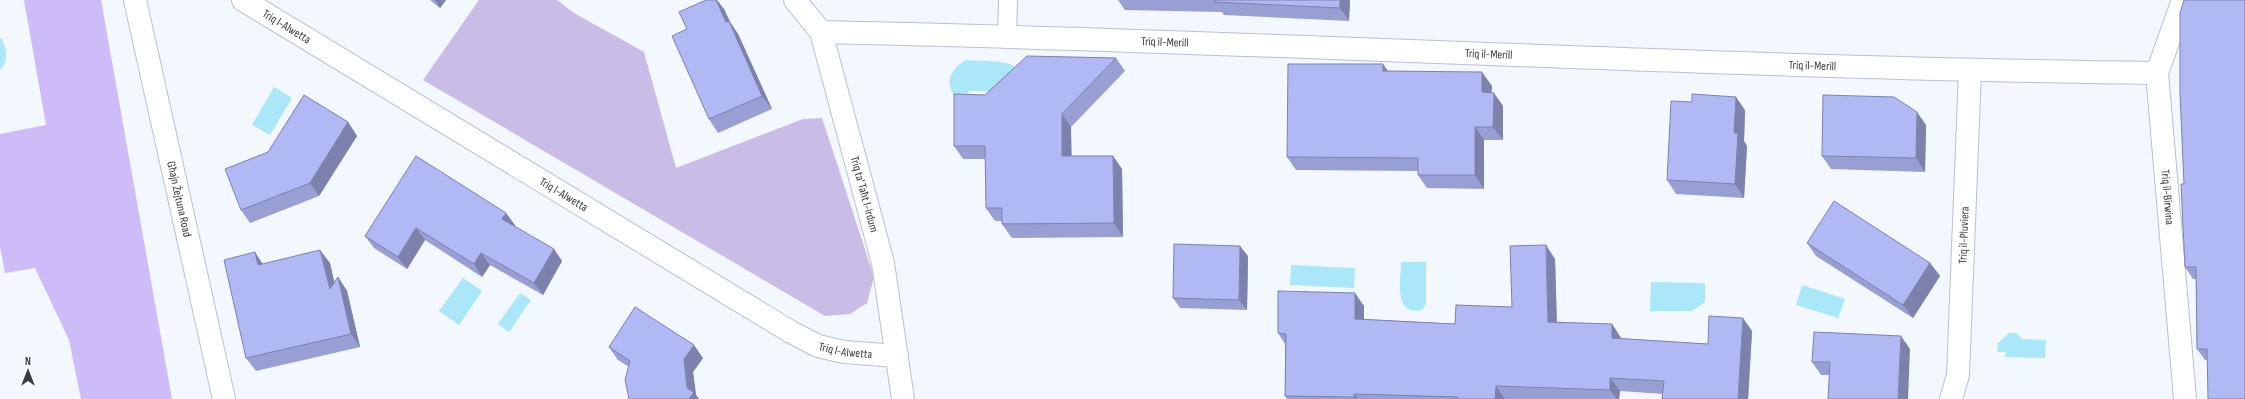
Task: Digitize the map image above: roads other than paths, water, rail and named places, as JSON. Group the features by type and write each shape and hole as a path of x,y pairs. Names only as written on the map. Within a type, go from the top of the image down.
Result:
{"street":[{"name":"Għajn Żejtuna Road","path":"135,0 224,399"},
{"name":"Triq l-Alwetta","path":"243,0 804,339 818,346 844,352 897,356"},
{"name":"Triq ta' Taħt l-Irdum","path":"795,0 821,32 883,263 903,399"},
{"name":"Triq il-Birwina","path":"2183,0 2157,73 2185,399"},
{"name":"Triq il-Merill","path":"821,32 1007,36 1970,71 2157,73"},
{"name":"Triq il-Pluviera","path":"1951,399 1958,375 1970,71"}],"lane":[{"path":"1007,36 1008,0"}],"water":[{"path":"0,37 4,45 6,58 3,67 0,70"},
{"path":"967,60 1006,63 1015,67 997,91 969,91 963,98 958,99 953,94 950,77 956,67"},
{"path":"274,87 292,98 270,135 252,125"},
{"path":"1401,262 1426,262 1426,304 1422,310 1406,308 1403,302 1400,287"},
{"path":"1291,265 1355,268 1354,288 1290,285"},
{"path":"463,278 482,291 459,325 439,311"},
{"path":"1651,282 1705,283 1705,302 1692,311 1650,311"},
{"path":"1802,285 1845,299 1838,318 1796,305"},
{"path":"520,293 531,300 509,332 498,324"},
{"path":"2009,333 2017,333 2022,339 2046,340 2045,358 2005,357 2006,352 1998,352 1997,350 1998,343"}]}
